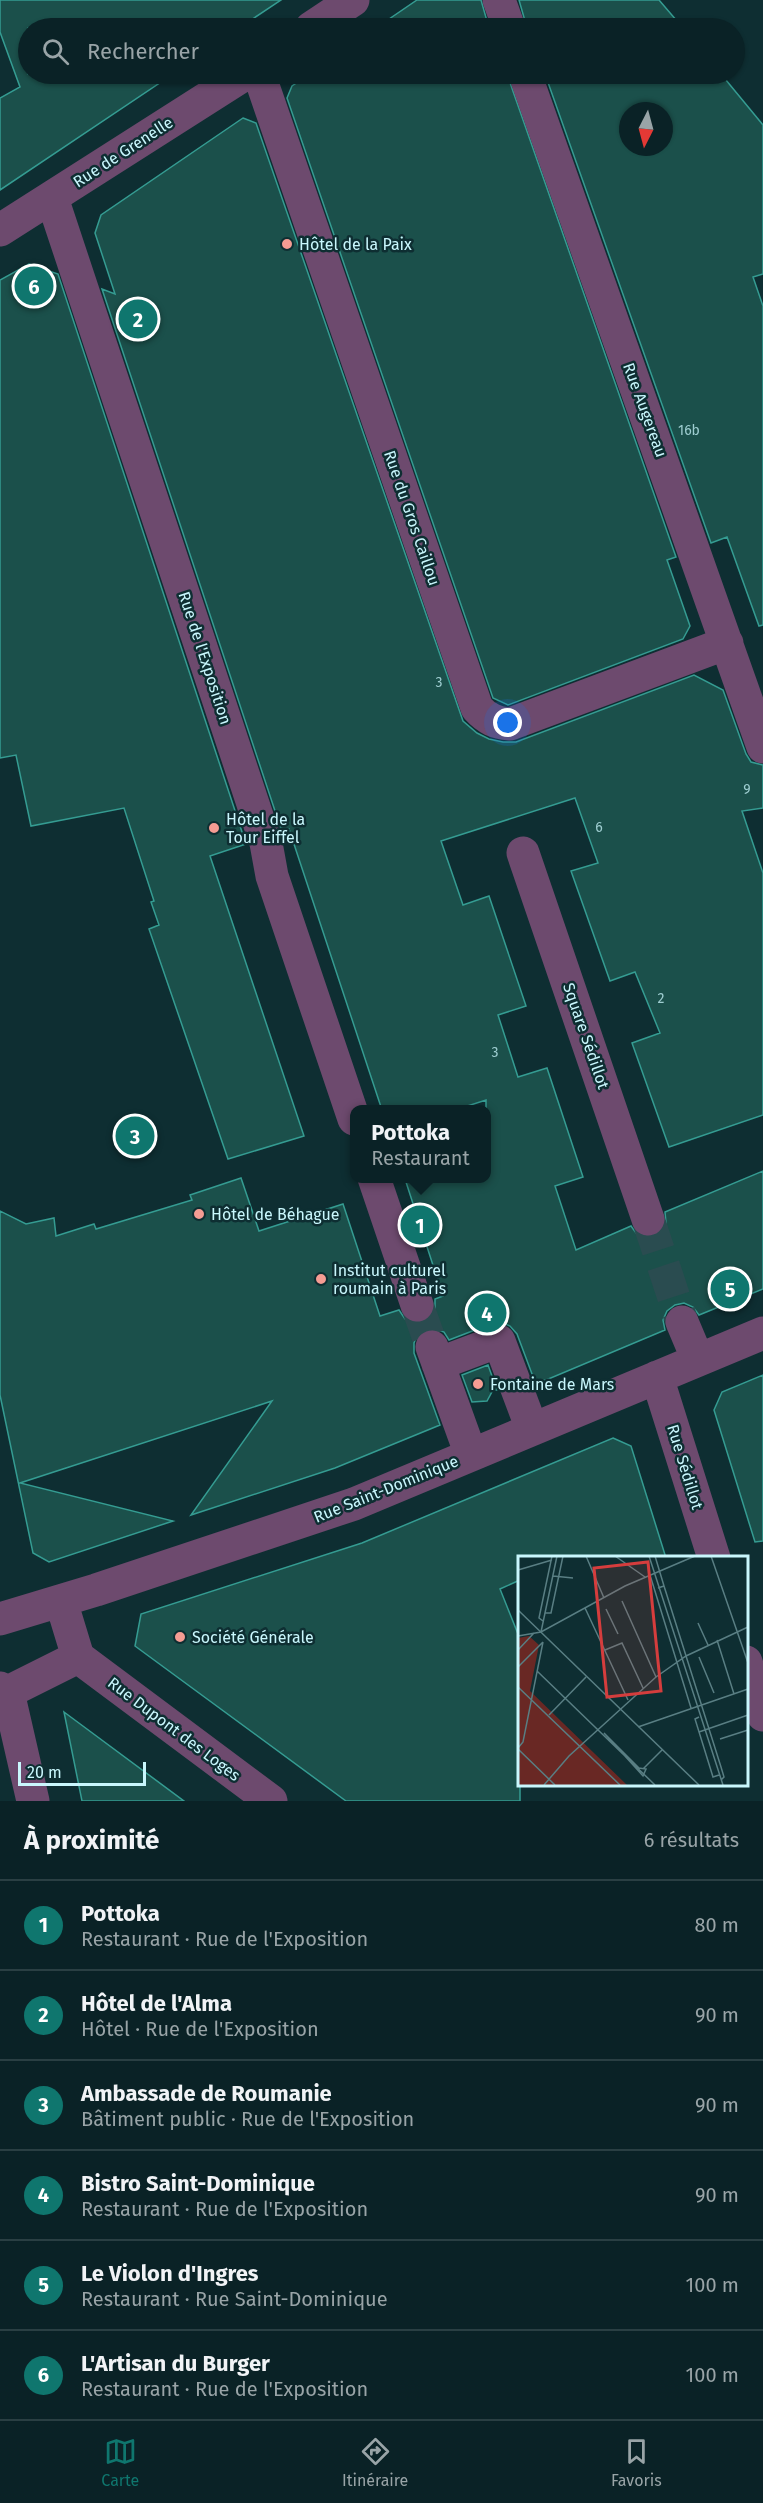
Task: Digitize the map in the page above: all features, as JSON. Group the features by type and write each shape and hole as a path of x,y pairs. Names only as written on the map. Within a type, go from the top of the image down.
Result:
{"street":[{"path":"326,18 353,0"},
{"path":"499,0 505,18"},
{"name":"Rue de Grenelle","path":"0,230 229,84"},
{"name":"Rue du Gros Caillou","path":"262,84 474,697 482,714 490,720 510,724 727,643"},
{"name":"Rue Augereau","path":"529,84 763,747"},
{"name":"Rue de l'Exposition","path":"52,198 258,820 272,876 350,1107"},
{"name":"Square Sédillot","path":"523,853 648,1219"},
{"path":"375,1183 415,1299"},
{"path":"682,1322 698,1360"},
{"name":"Rue Saint-Dominique","path":"0,1619 354,1504 763,1333"},
{"path":"471,1455 435,1355 499,1341 532,1429"},
{"name":"Rue Sédillot","path":"657,1377 713,1556"},
{"path":"33,1801 4,1690 78,1657 61,1601"},
{"name":"Rue Dupont des Loges","path":"78,1657 270,1801"},
{"path":"748,1665 763,1715"}],"building":[{"path":"0,0 281,0 254,18 18,18 18,82 0,32"},
{"path":"417,0 481,0 486,18 391,18"},
{"path":"519,0 659,0 674,18 524,18"},
{"path":"19,84 158,84 0,190 0,98 20,87"},
{"path":"295,84 510,84 676,557 667,560 690,626 683,639 508,705 493,698 287,98"},
{"path":"549,84 729,84 763,125 763,274 753,277 763,306 763,625 759,626 727,537 711,543"},
{"path":"243,118 256,123 463,721 477,733 489,739 516,742 694,675 723,690 746,754 751,762 763,765 763,808 742,811 763,873 763,1115 669,1147 632,1043 660,1033 635,972 610,981 571,871 598,863 575,798 441,841 463,905 489,896 526,1006 498,1015 518,1077 547,1068 583,1177 555,1186 576,1250 631,1226 636,1233 644,1237 655,1236 662,1231 666,1223 665,1212 763,1171 763,1289 699,1315 693,1307 684,1303 675,1305 667,1311 663,1320 665,1330 546,1380 535,1382 517,1334 510,1326 501,1322 493,1323 449,1340 444,1332 436,1329 425,1330 417,1335 414,1353 440,1425 335,1468 191,1515 272,1401 20,1483 173,1521 49,1562 33,1553 0,1395 0,1211 26,1224 54,1218 56,1236 94,1224 96,1229 192,1200 190,1195 241,1178 259,1231 343,1204 380,1316 399,1310 405,1319 413,1323 422,1323 431,1317 435,1308 435,1299 443,1296 406,1183 491,1183 491,1105 486,1105 486,1100 470,1105 380,1105 289,829 282,832 102,289 115,294 95,233 101,215"},
{"path":"29,264 58,274 246,844 210,856 304,1136 228,1159 149,929 159,925 151,902 154,901 124,808 31,826 16,755 0,758 0,280"},
{"name":"Fontaine de Mars","path":"488,1365 497,1390 493,1390 487,1401 472,1402 462,1375"},
{"path":"763,1375 763,1541 755,1542 714,1410 722,1392"},
{"path":"613,1438 631,1446 665,1556 518,1556 518,1581 500,1589 518,1634 518,1786 520,1786 520,1801 346,1801 135,1646 141,1614 362,1543"},
{"path":"64,1712 184,1801 82,1801"}],"tunnel":[{"path":"648,1219 682,1322"},
{"path":"417,1305 432,1347"}],"place":[{"name":"Hôtel de la Paix","path":"287,244"},
{"name":"L'Artisan du Burger","path":"34,286"},
{"name":"Hôtel de l'Alma","path":"138,319"},
{"name":"Hôtel de la Tour Eiffel","path":"214,828"},
{"name":"Ambassade de Roumanie","path":"135,1136"},
{"name":"Hôtel de Béhague","path":"199,1214"},
{"name":"Pottoka","path":"420,1225"},
{"name":"Institut culturel roumain à Paris","path":"321,1279"},
{"name":"Le Violon d'Ingres","path":"730,1289"},
{"name":"Bistro Saint-Dominique","path":"487,1313"},
{"name":"Fontaine de Mars","path":"478,1384"},
{"name":"Société Générale","path":"180,1637"}]}
